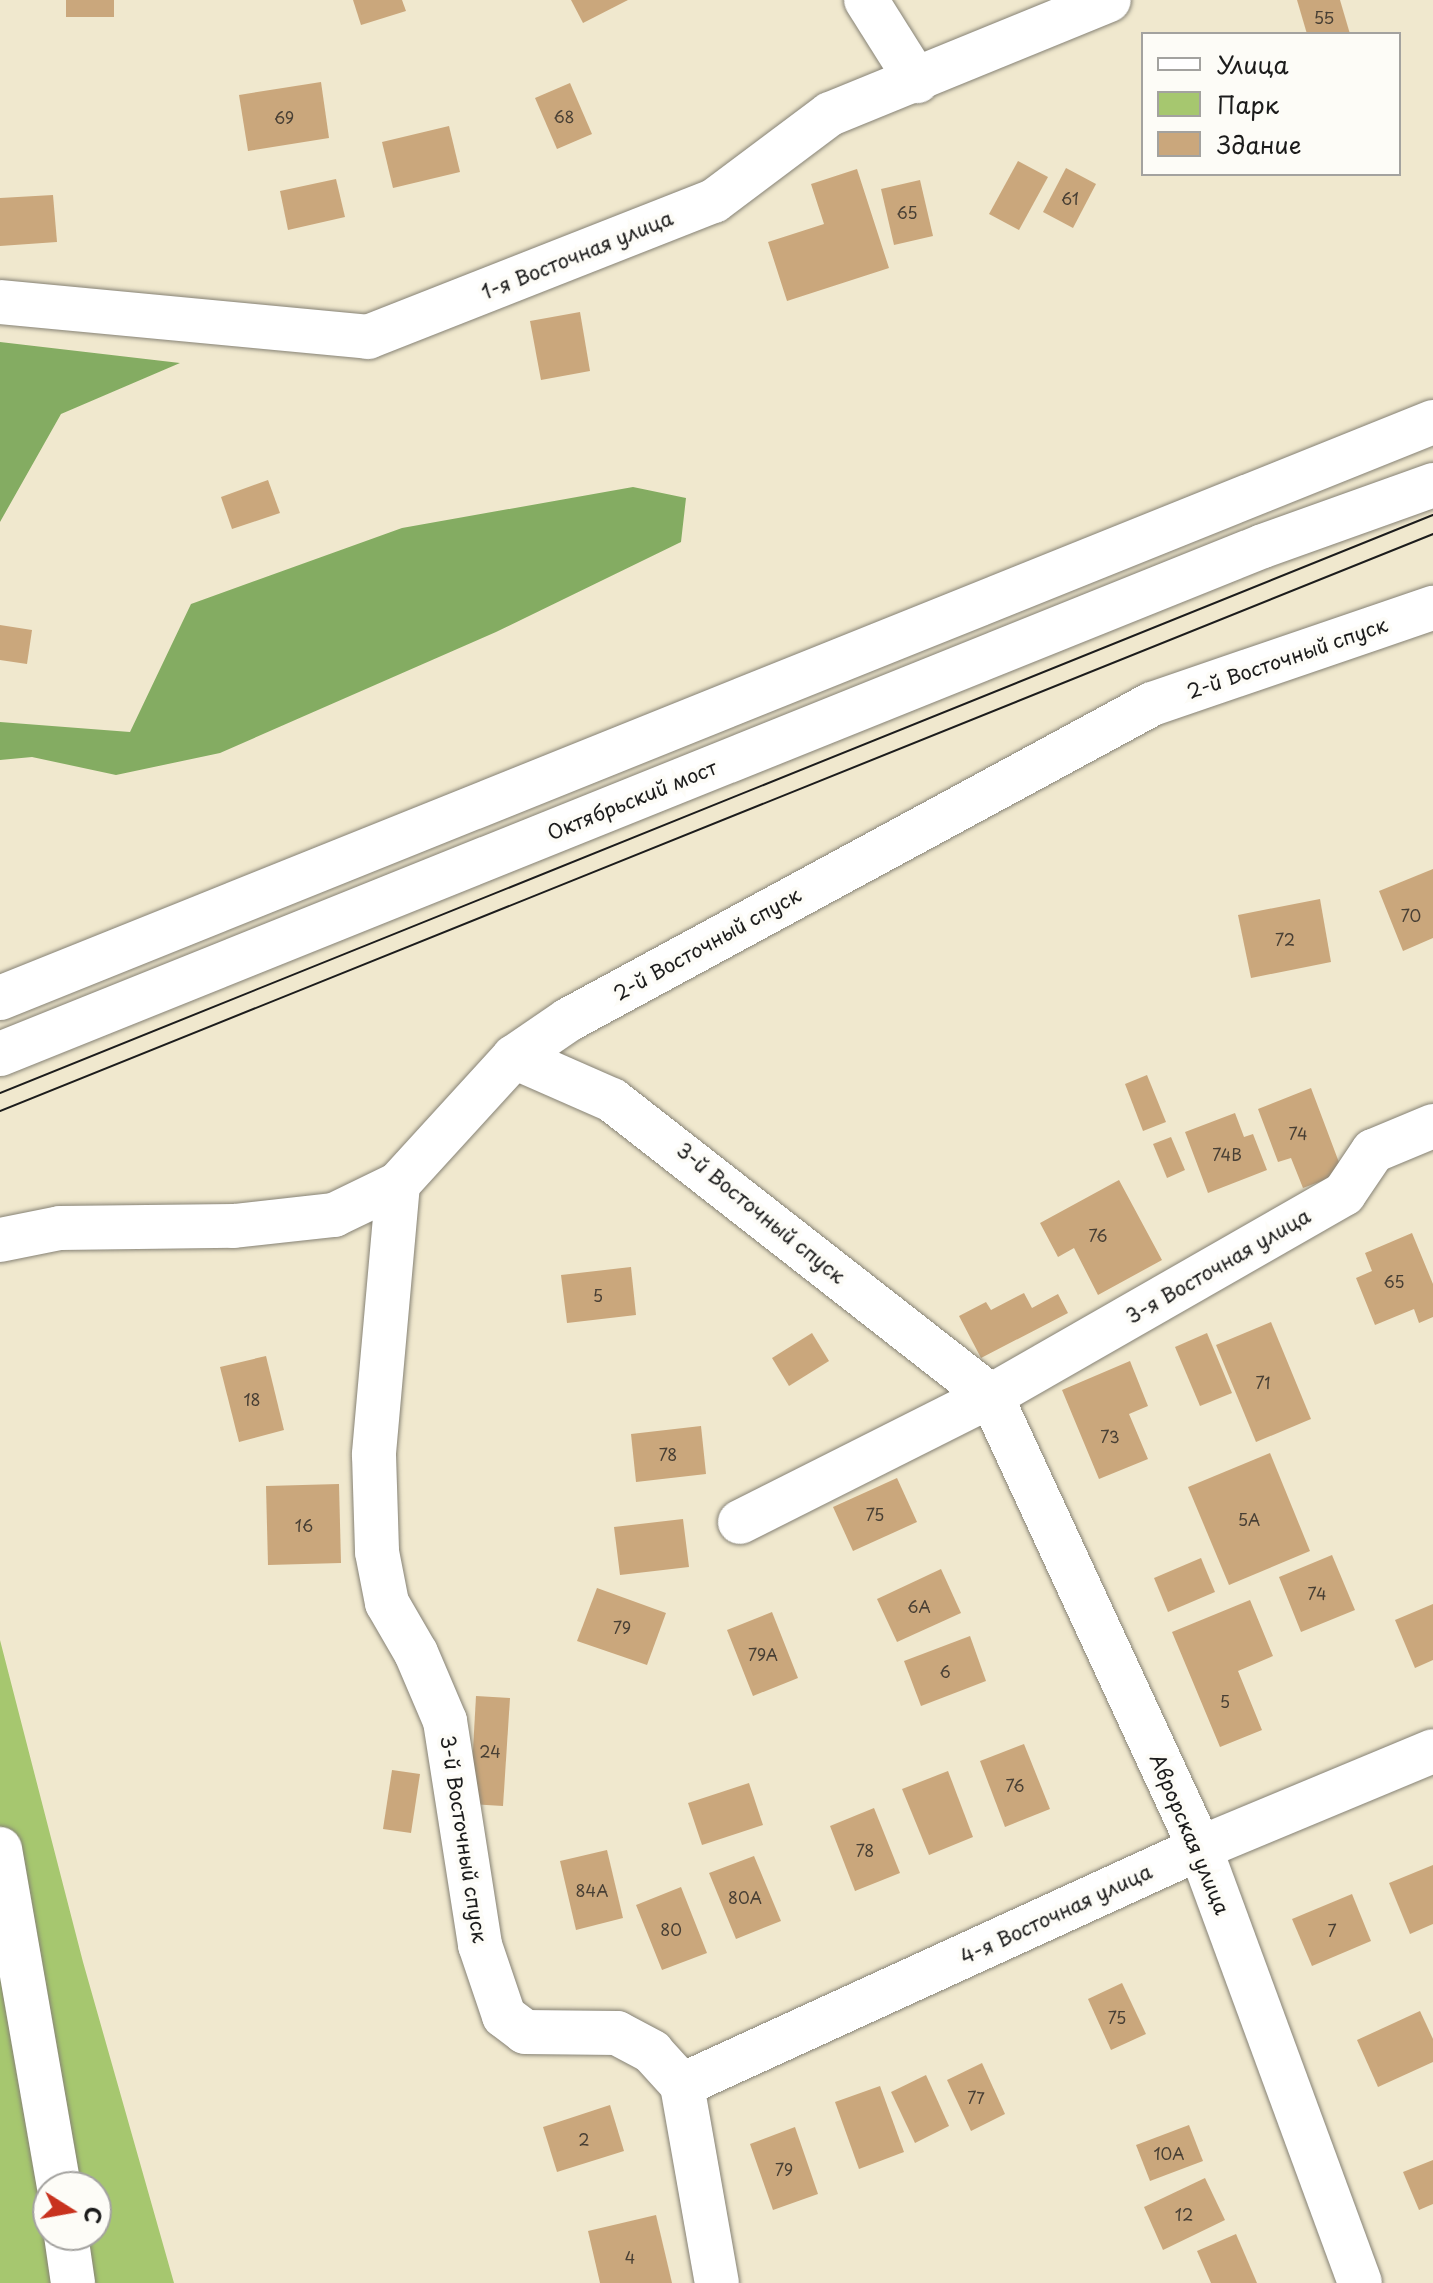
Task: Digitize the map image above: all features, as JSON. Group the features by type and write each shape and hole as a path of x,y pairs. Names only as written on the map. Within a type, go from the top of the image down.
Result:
{"street":[{"path":"866,0 917,81"},
{"name":"1-я Восточная улица","path":"0,302 368,337 714,201 830,114 1109,0"},
{"path":"0,998 1241,495 1433,422"},
{"name":"Октябрьский мост","path":"0,1054 1263,546 1433,485"},
{"name":"2-й Восточный спуск","path":"0,1240 60,1228 234,1226 334,1215 398,1184 514,1057 568,1020 1152,704 1433,608"},
{"name":"3-й Восточный спуск","path":"514,1057 612,1100 991,1396"},
{"name":"3-я Восточная улица","path":"740,1522 991,1396 1344,1194 1373,1151 1433,1126"},
{"name":"3-й Восточный спуск","path":"398,1184 374,1455 377,1552 387,1603 416,1653 445,1721 480,1945 504,2016 525,2032 617,2033 652,2052 682,2085"},
{"name":"Аврорская улица","path":"991,1396 1200,1848 1360,2283"},
{"name":"4-я Восточная улица","path":"682,2085 1200,1848 1433,1751"},
{"path":"0,1849 56,2171"},
{"path":"682,2085 717,2283"},
{"path":"68,2251 73,2283"}],"green space":[{"path":"0,342 180,363 61,414 0,522"},
{"path":"633,487 686,498 681,542 496,632 220,753 116,775 32,757 0,760 0,722 130,732 191,604 402,528"},
{"path":"0,1640 83,1962 174,2283 0,2283"}],"building":[{"path":"66,0 114,0 114,17 66,17"},
{"path":"353,0 402,0 406,11 361,25"},
{"path":"571,0 628,0 583,23"},
{"path":"1297,0 1340,0 1349,32 1306,32"},
{"path":"321,82 329,138 248,151 239,95"},
{"path":"570,83 592,134 557,149 535,98"},
{"path":"449,126 460,172 393,188 382,142"},
{"path":"1018,161 1048,177 1019,230 989,214"},
{"path":"1066,168 1096,184 1073,228 1043,212"},
{"path":"857,169 889,268 787,301 768,242 824,224 811,184"},
{"path":"336,179 345,217 288,230 280,191"},
{"path":"920,180 933,236 894,245 881,189"},
{"path":"53,195 57,242 0,246 0,198"},
{"path":"580,312 590,371 541,380 530,321"},
{"path":"268,480 280,513 232,529 221,497"},
{"path":"0,625 32,630 27,664 0,660"},
{"path":"1433,869 1433,938 1403,951 1379,891"},
{"path":"1320,899 1331,962 1251,978 1238,915"},
{"path":"1147,1075 1166,1122 1143,1131 1125,1084"},
{"path":"1311,1088 1343,1173 1303,1188 1291,1158 1278,1162 1258,1109"},
{"path":"1235,1113 1244,1137 1253,1134 1267,1170 1208,1193 1185,1132"},
{"path":"1171,1137 1185,1170 1167,1178 1153,1144"},
{"path":"1119,1180 1162,1260 1098,1295 1074,1248 1058,1257 1040,1223"},
{"path":"1412,1233 1433,1284 1433,1317 1419,1323 1414,1309 1375,1325 1356,1278 1372,1271 1365,1253"},
{"path":"631,1267 636,1315 567,1323 561,1275"},
{"path":"1024,1293 1032,1308 1058,1294 1068,1313 981,1358 959,1316 986,1302 991,1310"},
{"path":"1271,1322 1311,1419 1256,1442 1216,1345"},
{"path":"812,1333 829,1361 789,1386 772,1358"},
{"path":"1207,1333 1232,1393 1200,1406 1175,1347"},
{"path":"266,1356 284,1430 239,1442 220,1367"},
{"path":"1130,1361 1148,1406 1129,1414 1148,1459 1099,1479 1062,1390"},
{"path":"701,1426 706,1474 636,1482 631,1434"},
{"path":"1270,1453 1310,1551 1229,1585 1188,1487"},
{"path":"897,1478 917,1522 853,1551 833,1507"},
{"path":"339,1484 341,1563 268,1565 266,1486"},
{"path":"683,1519 689,1567 620,1575 614,1527"},
{"path":"1332,1555 1355,1610 1301,1632 1279,1577"},
{"path":"1201,1558 1215,1592 1168,1612 1154,1578"},
{"path":"941,1569 961,1613 897,1642 877,1599"},
{"path":"597,1588 666,1613 647,1665 577,1641"},
{"path":"1250,1600 1273,1656 1238,1671 1262,1730 1220,1747 1172,1632"},
{"path":"1433,1604 1433,1660 1415,1668 1395,1620"},
{"path":"772,1612 798,1678 753,1696 727,1630"},
{"path":"970,1636 986,1681 921,1706 904,1661"},
{"path":"476,1696 510,1698 503,1806 470,1804"},
{"path":"1024,1744 1050,1809 1005,1827 980,1761"},
{"path":"392,1770 420,1774 411,1833 383,1829"},
{"path":"948,1771 973,1837 929,1855 902,1789"},
{"path":"749,1783 763,1825 702,1845 688,1803"},
{"path":"874,1808 900,1873 855,1891 830,1826"},
{"path":"607,1850 623,1918 576,1930 560,1861"},
{"path":"754,1856 781,1921 736,1939 709,1873"},
{"path":"1433,1865 1433,1924 1410,1934 1389,1883"},
{"path":"681,1887 707,1953 662,1970 636,1905"},
{"path":"1352,1894 1371,1941 1312,1966 1292,1919"},
{"path":"1122,1983 1146,2034 1111,2050 1088,1999"},
{"path":"1420,2011 1433,2039 1433,2062 1378,2087 1357,2040"},
{"path":"982,2063 1005,2114 971,2131 947,2080"},
{"path":"926,2075 949,2126 915,2143 891,2092"},
{"path":"880,2086 904,2152 859,2169 835,2102"},
{"path":"610,2105 624,2151 557,2172 543,2127"},
{"path":"1189,2125 1203,2161 1150,2181 1136,2145"},
{"path":"795,2127 818,2194 773,2210 750,2144"},
{"path":"1433,2160 1433,2204 1419,2210 1403,2172"},
{"path":"1205,2178 1225,2220 1163,2250 1144,2207"},
{"path":"656,2215 672,2283 600,2283 588,2231"},
{"path":"1236,2234 1257,2283 1211,2283 1197,2251"}],"tram line":[{"path":"0,1093 1433,515"},
{"path":"0,1111 1433,534"}]}
